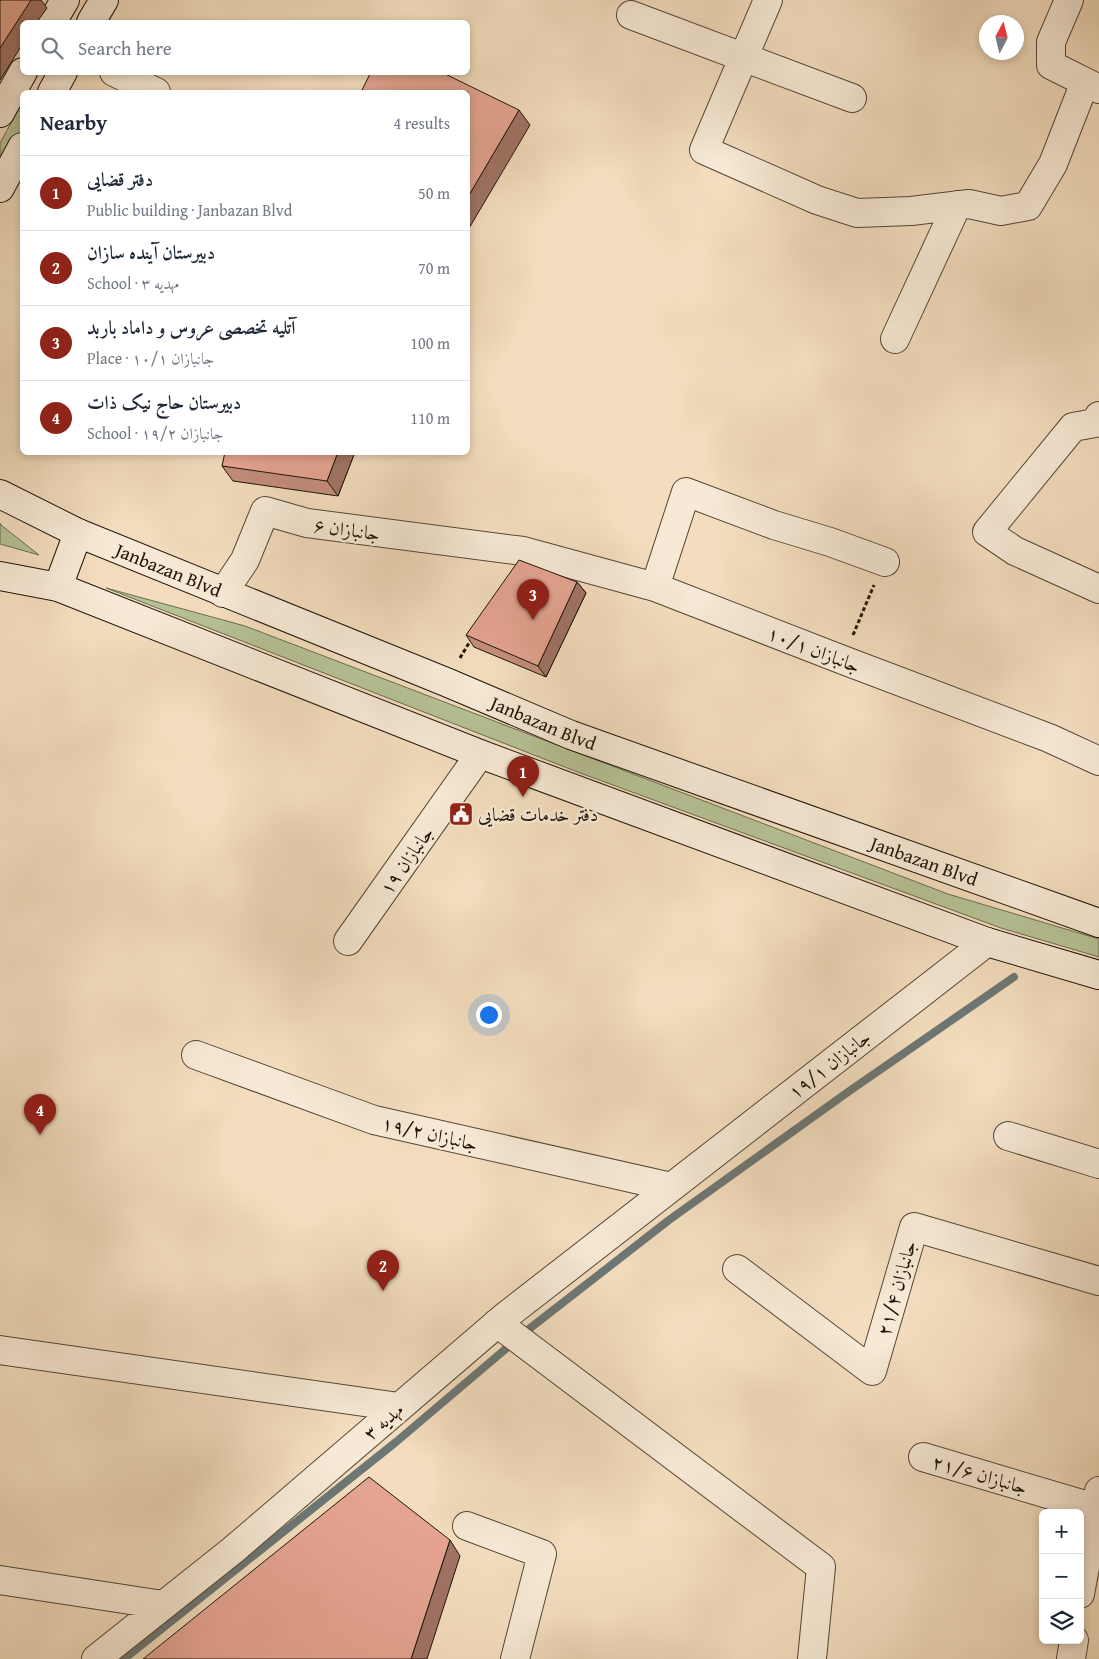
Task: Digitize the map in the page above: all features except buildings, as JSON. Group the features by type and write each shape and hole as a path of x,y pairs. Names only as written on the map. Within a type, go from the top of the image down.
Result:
{"street":[{"path":"53,20 65,0"},
{"path":"92,20 104,0"},
{"path":"768,0 704,150 817,200 857,213 911,211 969,204 1002,211 1028,206 1053,164 1092,86 1051,65 1051,42 1069,0"},
{"path":"631,14 852,98"},
{"path":"0,113 21,75"},
{"path":"53,90 60,75"},
{"path":"120,75 152,90"},
{"path":"0,188 20,151"},
{"path":"895,339 957,205"},
{"path":"1099,416 1095,423 1073,427 987,532 1015,551 1099,589"},
{"path":"655,586 686,492 774,525 830,542 885,562"},
{"name":"Janbazan Blvd","path":"0,494 78,533 446,682 571,735 1099,923"},
{"name":"جانبازان ۶","path":"224,593 245,560 265,511 307,523 523,551"},
{"path":"58,587 78,533"},
{"name":"جانبازان ۱۰/۱","path":"523,551 655,586 842,660 1049,738 1099,761"},
{"path":"0,576 58,587 480,754 987,942 1099,976"},
{"name":"جانبازان ۱۹","path":"348,941 480,754"},
{"name":"جانبازان ۱۹/۱","path":"671,1187 987,942"},
{"name":"جانبازان ۱۹/۲","path":"196,1055 374,1120 671,1187"},
{"path":"1008,1136 1099,1164"},
{"name":"مهدیه ۳","path":"96,1659 233,1550 497,1323 671,1187"},
{"name":"جانبازان ۲۱/۴","path":"737,1269 872,1371 914,1227 1099,1281"},
{"path":"497,1323 821,1567 812,1659"},
{"path":"0,1350 399,1407"},
{"name":"جانبازان ۲۱/۶","path":"923,1456 1097,1498"},
{"path":"1084,1584 1092,1564 1097,1498"},
{"path":"467,1526 542,1554 515,1659"},
{"path":"0,1580 163,1606"},
{"path":"1071,1659 1073,1644"}],"path":[{"path":"842,660 885,562"},
{"path":"446,682 475,633"}],"green space":[{"path":"20,107 20,138 0,175 0,143"},
{"path":"0,523 1,525 39,555 0,544"},
{"path":"106,588 245,626 948,894 1099,939 1099,957 1001,928 575,771"}],"waterway":[{"path":"124,1659 396,1442 529,1329 669,1220 848,1092 1014,977"}],"place":[{"name":"آتلیه تخصصی عروس و داماد باربد","path":"533,620"},
{"name":"دفتر قضایی","path":"523,797"},
{"name":"دفتر خدمات قضایی","path":"461,814"},
{"name":"دبیرستان حاج نیک ذات","path":"40,1135"},
{"name":"دبیرستان آینده سازان","path":"383,1291"}]}
